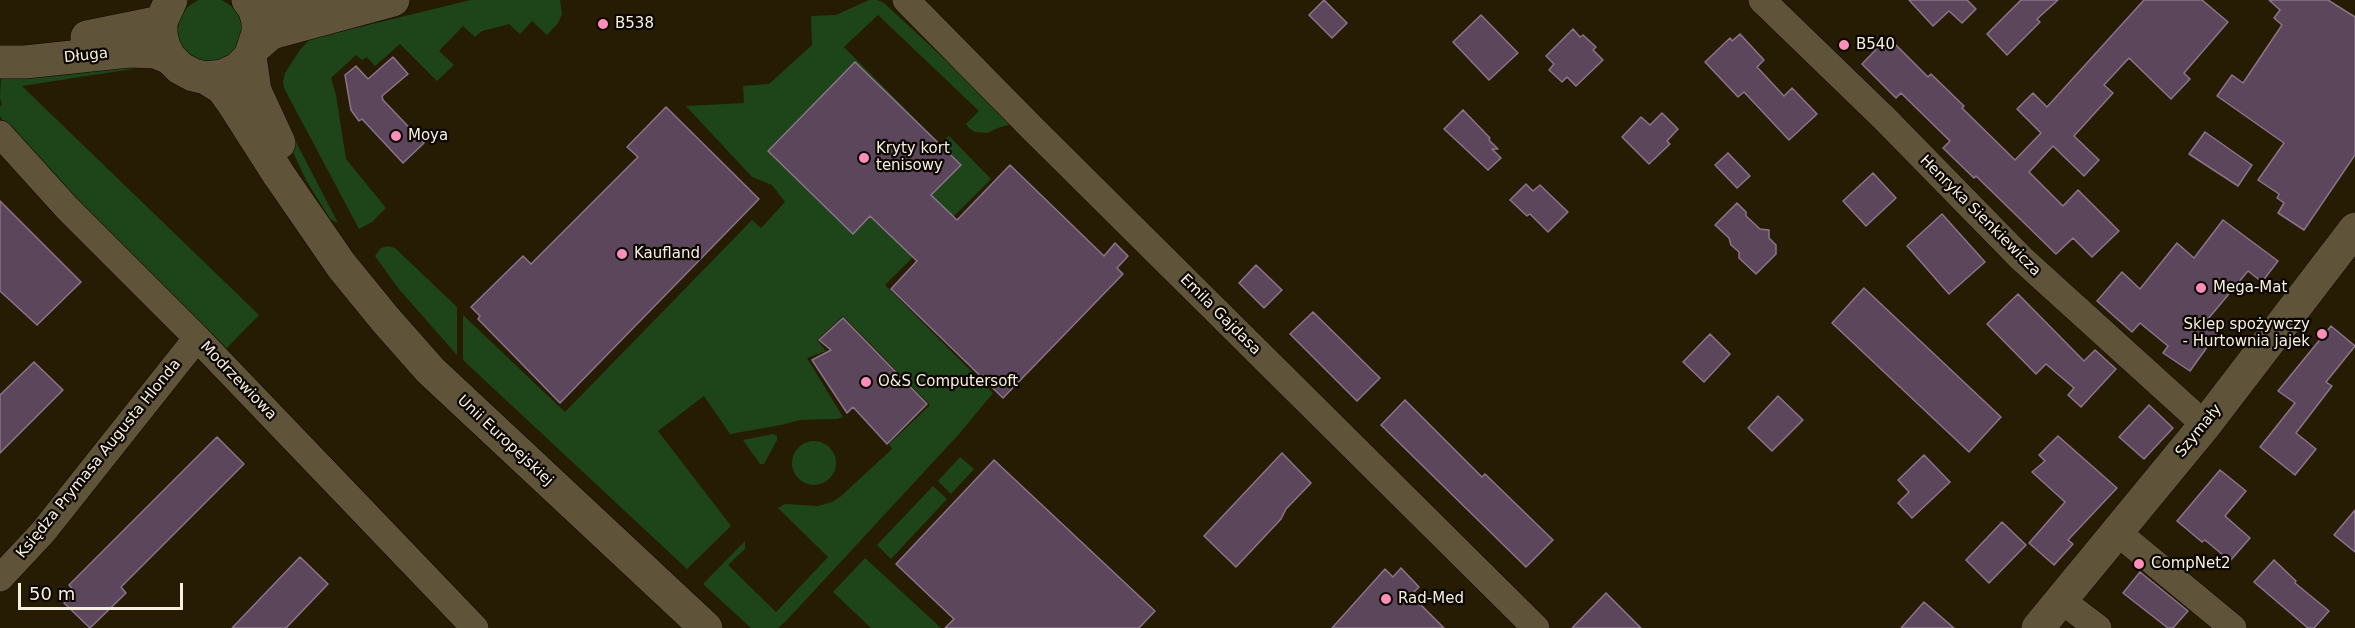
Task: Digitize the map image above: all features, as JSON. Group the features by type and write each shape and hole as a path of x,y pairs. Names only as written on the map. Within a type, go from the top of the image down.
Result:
{"street":[{"path":"251,4 322,0"},
{"path":"206,78 223,76 238,69 271,33 393,0"},
{"name":"Emila Gajdasa","path":"906,0 1528,625"},
{"name":"Henryka Sienkiewicza","path":"1762,0 2022,259 2205,425"},
{"name":"Unii Europejskiej","path":"251,4 258,33 253,51 255,91 323,237"},
{"path":"166,11 163,41 170,58"},
{"name":"Długa","path":"0,57 166,11"},
{"name":"Długa","path":"0,63 129,51 155,52 170,58"},
{"name":"Unii Europejskiej","path":"170,58 180,68 193,75 206,78 222,88 341,265 430,370 706,628"},
{"name":"Modrzewiowa","path":"0,134 67,208 197,338 475,628"},
{"name":"Szymały","path":"2038,628 2205,425 2355,229"},
{"name":"Księdza Prymasa Augusta Hlonda","path":"0,578 43,532 197,338"},
{"path":"2117,532 2233,628"},
{"path":"2061,600 2098,628"}],"green space":[{"path":"210,-2 228,3 233,7 237,12 242,30 237,48 233,53 228,57 210,62 192,57 187,53 183,48 178,30 183,12 187,7 192,3"},
{"path":"471,0 560,0 562,14 558,23 547,35 532,21 520,34 509,24 482,31 475,37 463,26 439,51 454,65 437,81 400,44 375,66 367,57 362,60 356,55 331,78 336,95 346,159 386,208 372,222 359,229 284,88 285,73 310,39"},
{"path":"869,0 884,3 1014,123 987,133 975,132 969,128 966,124 979,111 878,15 844,47 940,144 949,136 991,179 885,285 993,393 960,433 786,621 778,628 751,628 703,584 745,541 745,549 728,565 776,612 828,557 778,508 785,504 818,506 840,497 892,449 889,444 930,405 843,316 817,340 826,351 807,358 843,417 800,420 730,434 704,396 658,431 731,526 687,569 463,360 463,315 565,412 752,220 761,228 785,202 772,185 752,177 686,106 744,103 743,86 769,84 812,45 811,16 836,15"},
{"path":"112,66 139,68 22,86 259,315 224,351 9,132 0,116 1,79"},
{"path":"270,92 338,223 330,219 306,180 266,94"},
{"path":"388,246 395,248 457,307 457,355 398,288 375,256 381,248"},
{"path":"773,434 777,436 777,440 764,464 760,464 743,440"},
{"path":"814,441 829,448 836,463 829,478 814,485 799,478 792,463 799,448"},
{"path":"960,457 974,469 951,494 938,481"},
{"path":"933,486 947,499 891,559 877,545"},
{"path":"865,558 941,628 871,628 833,592"}],"building":[{"path":"1324,0 1347,23 1332,38 1309,15"},
{"path":"1909,0 1967,0 1976,9 1962,23 1949,11 1933,26"},
{"path":"2021,0 2058,0 2037,19 2040,22 2007,55 1987,34"},
{"path":"2144,0 2202,0 2228,22 2184,73 2190,79 2171,99 2129,58 2104,85 2113,93 2074,136 2099,160 2084,176 2053,146 2029,172 2063,206 2078,190 2119,231 2092,257 2073,238 2056,254 1976,176 1974,178 1943,148 1950,141 1901,93 1896,98 1862,64 1888,37 1928,77 1931,74 2015,160 2041,133 2017,109 2033,93 2047,107"},
{"path":"2269,0 2328,0 2355,17 2355,155 2304,230 2278,213 2284,203 2277,198 2279,194 2258,180 2284,143 2217,96 2232,75 2243,83 2282,25 2274,18 2280,10"},
{"path":"1481,15 1518,53 1489,80 1453,42"},
{"path":"1573,29 1580,37 1583,35 1596,47 1593,50 1603,60 1576,86 1567,77 1562,82 1549,70 1554,64 1546,56"},
{"path":"1740,34 1764,60 1757,67 1784,96 1792,88 1817,114 1789,140 1744,92 1738,97 1705,62 1730,38 1732,41"},
{"path":"393,57 408,74 382,96 383,100 424,143 403,163 362,119 359,121 351,110 345,75 356,66 368,79"},
{"path":"855,62 961,165 931,195 957,220 1010,165 1104,256 1115,243 1128,256 1117,268 1123,274 1003,398 891,289 917,261 870,216 853,234 768,151"},
{"name":"Kaufland","path":"666,107 759,199 560,403 478,319 480,316 471,307 523,256 531,264 638,157 627,147"},
{"path":"1463,110 1498,149 1492,149 1501,158 1488,170 1444,129"},
{"path":"1662,113 1678,129 1667,141 1670,144 1649,164 1622,137 1641,117 1650,125"},
{"path":"2205,132 2252,165 2238,186 2189,154"},
{"path":"1728,153 1750,176 1737,188 1715,165"},
{"path":"1873,173 1896,198 1866,226 1843,201"},
{"path":"1526,184 1533,191 1540,185 1568,212 1548,232 1530,214 1527,216 1510,200"},
{"path":"0,201 81,282 37,325 0,291"},
{"path":"1737,203 1746,212 1746,216 1760,229 1769,230 1769,238 1776,245 1776,254 1756,274 1739,258 1739,252 1731,245 1729,238 1715,225"},
{"path":"1942,214 1985,262 1949,294 1907,246"},
{"path":"2223,220 2278,261 2262,282 2248,271 2208,319 2220,329 2190,371 2163,353 2168,346 2140,323 2132,332 2097,301 2122,272 2140,289 2177,243 2194,258"},
{"path":"1256,265 1282,290 1264,308 1239,283"},
{"path":"1864,288 2001,417 1969,452 1832,323"},
{"path":"2018,294 2084,361 2095,350 2116,369 2081,407 2068,395 2074,388 2046,364 2036,374 1987,324"},
{"path":"1313,312 1380,378 1357,401 1290,334"},
{"name":"O&S Computersoft","path":"843,318 927,404 887,444 853,407 847,413 812,360 831,350 819,340"},
{"path":"2331,326 2355,346 2326,382 2332,386 2296,433 2316,449 2295,475 2260,447 2295,403 2278,391"},
{"path":"1710,334 1730,354 1704,382 1683,362"},
{"path":"34,362 63,390 0,453 0,395"},
{"path":"1778,396 1803,420 1772,451 1748,428"},
{"path":"1405,400 1482,477 1485,474 1553,540 1526,567 1381,425"},
{"path":"2149,405 2173,428 2144,459 2119,437"},
{"path":"2058,436 2117,488 2068,540 2073,544 2054,565 2029,543 2065,502 2032,472 2045,461 2039,455"},
{"path":"217,437 244,464 121,587 126,593 90,628 64,603 75,592 69,585"},
{"path":"1282,453 1311,483 1236,567 1204,536"},
{"path":"1924,455 1950,482 1912,518 1898,503 1909,492 1898,480"},
{"path":"994,460 1155,611 1139,628 945,628 954,619 896,564"},
{"path":"2220,470 2246,491 2225,516 2250,538 2230,561 2177,521"},
{"path":"2355,510 2355,552 2334,535"},
{"path":"2002,522 2026,545 1989,583 1966,560"},
{"path":"300,557 328,584 286,628 232,628"},
{"path":"2274,560 2296,581 2295,583 2329,611 2314,628 2308,628 2254,582"},
{"name":"Rad-Med","path":"1401,568 1419,587 1411,595 1444,628 1332,628 1385,569 1393,577"},
{"path":"2140,572 2188,611 2173,628 2168,628 2123,593"},
{"path":"1606,593 1641,628 1572,628"},
{"path":"1924,602 1954,628 1901,628"}],"place":[{"name":"B538","path":"603,24"},
{"name":"B540","path":"1844,45"},
{"name":"Moya","path":"396,136"},
{"name":"Kryty kort tenisowy","path":"864,158"},
{"name":"Kaufland","path":"622,254"},
{"name":"Mega-Mat","path":"2201,288"},
{"name":"Sklep spożywczy - Hurtownia jajek","path":"2322,334"},
{"name":"O&S Computersoft","path":"866,382"},
{"name":"CompNet2","path":"2139,564"},
{"name":"Rad-Med","path":"1386,599"}]}
